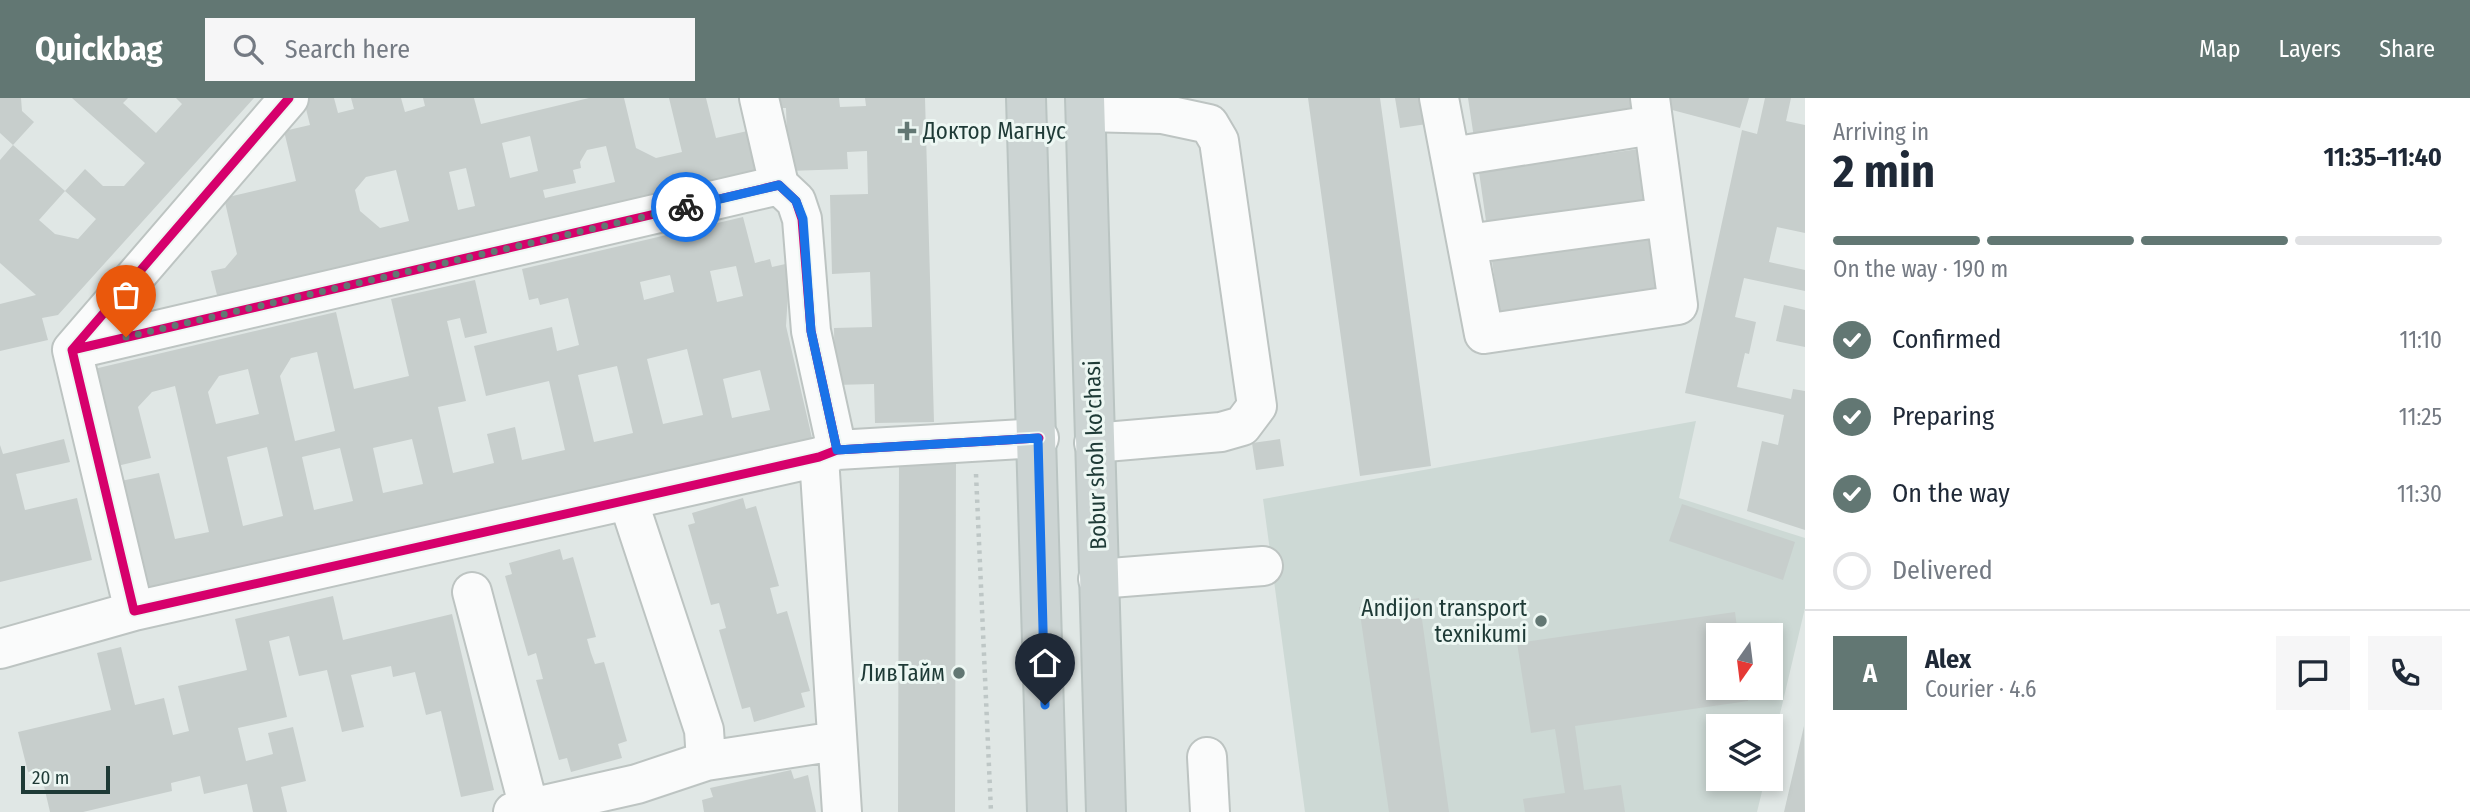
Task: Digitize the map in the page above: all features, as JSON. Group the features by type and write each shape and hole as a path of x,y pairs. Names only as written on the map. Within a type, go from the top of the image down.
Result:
{"main road":[{"path":"1026,98 1047,812"},
{"name":"Bobur shoh ko'chasi","path":"1085,105 1106,812"}],"street":[{"path":"72,350 289,98"},
{"path":"759,98 779,185 796,201 803,219 811,331 828,454 837,741 842,812"},
{"path":"1439,98 1484,334 1678,305 1651,112 1451,157"},
{"path":"1085,105 1162,106 1209,124 1219,142 1256,406 1242,426 1221,432 1094,443"},
{"path":"72,350 779,185"},
{"path":"1467,244 1666,217"},
{"path":"72,350 134,611"},
{"path":"0,649 134,611 828,454 1038,438"},
{"path":"628,500 704,730 706,761"},
{"path":"1098,579 1263,566"},
{"path":"472,592 521,810 637,784 706,761 837,741"},
{"path":"1207,757 1210,812"}],"path":[{"path":"975,442 991,812"}],"shaded area":[{"name":"Andijon transport texnikumi","path":"1696,421 1679,498 1805,538 1805,608 1780,714 1706,714 1706,791 1762,791 1757,812 1305,812 1263,499"}],"building":[{"path":"0,98 21,98 22,111 34,122 13,145 0,133"},
{"path":"72,98 128,98 123,103 156,133 182,104 176,98 254,98 58,315 42,318 48,340 0,351 0,304 36,295 0,263 0,160 13,145 65,191 85,169 103,186 124,186 145,163","holes":["65,191 96,219 78,239 55,234 39,220"]},
{"path":"307,98 334,98 338,113 354,109 351,98 401,98 405,112 425,106 423,98 474,98 481,124 589,98 624,98 636,148 656,158 682,152 669,98 706,98 716,138 752,130 763,174 219,303 211,271 225,268 237,254 224,198 296,181 284,131 310,125 304,101","holes":["530,136 538,171 510,178 502,143","606,146 615,182 545,198 543,190 576,183 573,170 581,168 580,162 587,150","466,168 475,206 458,210 449,172","396,170 409,221 380,228 360,211 355,190 366,177"]},
{"path":"775,98 839,98 840,107 866,106 865,98 925,98 934,422 875,423 874,384 835,385 834,328 872,327 870,272 832,274 830,195 868,194 867,151 847,152 848,169 788,171 786,108 778,108"},
{"path":"1308,98 1380,98 1431,466 1360,476"},
{"path":"1395,98 1423,98 1427,124 1400,128"},
{"path":"1468,98 1631,98 1634,114 1474,138"},
{"path":"1664,98 1749,98 1740,128 1661,107"},
{"path":"1765,98 1791,98 1786,121 1805,125 1805,233 1777,227 1769,262 1805,270 1805,291 1744,278 1735,317 1756,322 1749,354 1745,353 1737,387 1791,399 1793,389 1805,391 1805,530 1747,511 1762,441 1778,445 1784,415 1685,393 1742,130 1757,134"},
{"path":"1639,149 1647,205 1487,228 1479,172"},
{"path":"743,217 755,263 770,259 772,267 790,263 786,326 812,438 147,592 121,481 159,473 175,539 209,532 175,386 152,392 138,407 151,458 117,466 94,369 336,312 354,389 409,376 391,299 475,280 487,333 465,338 460,318 447,321 466,401 438,407 453,473 494,463 487,434 515,427 522,460 565,450 549,381 486,396 474,346 552,327 557,351 579,345 568,298 540,305 538,298 529,300 522,269","holes":["736,266 743,296 717,302 710,271","670,275 674,292 644,300 640,282","687,349 703,415 663,424 647,359","317,352 335,431 295,441 280,376 291,358","617,366 633,433 594,442 578,375","248,369 259,414 216,424 208,392 219,376","760,370 770,410 732,418 723,379","412,439 423,484 383,493 373,448","267,447 283,516 243,526 227,457","340,448 353,501 314,510 302,457"]},
{"path":"1652,238 1660,294 1500,317 1492,261"},
{"path":"1784,305 1805,310 1805,347 1776,341"},
{"path":"64,439 70,462 16,474 25,510 77,498 92,560 0,582 0,445 3,454"},
{"path":"1280,439 1284,466 1256,470 1252,443"},
{"path":"899,460 956,460 955,812 898,812"},
{"path":"743,498 746,509 756,506 779,586 770,588 777,614 787,611 810,691 801,693 805,707 754,722 750,707 742,709 719,630 726,628 719,603 711,605 688,525 695,523 692,513"},
{"path":"1682,504 1795,542 1783,580 1669,541"},
{"path":"560,549 563,560 573,557 596,637 587,639 591,653 595,664 604,662 627,741 618,744 622,758 571,772 567,758 559,760 536,680 543,679 536,653 528,656 505,576 512,574 509,563"},
{"path":"333,596 343,640 452,614 494,790 461,797 441,711 426,715 415,672 393,677 391,666 351,675 364,727 342,732 327,670 299,676 289,636 269,641 287,717 238,728 246,761 273,754 268,733 293,727 306,781 281,787 287,812 253,812 247,784 204,794 200,776 171,783 172,791 83,812 50,812 40,769 28,772 18,732 111,710 97,653 121,647 135,705 164,698 173,735 189,731 178,686 247,670 235,619"},
{"path":"1419,598 1449,812 1389,812 1359,607"},
{"path":"1735,612 1736,623 1706,623 1706,700 1748,701 1575,726 1584,790 1621,785 1625,812 1525,812 1523,799 1565,793 1555,729 1531,733 1517,643"},
{"path":"1804,726 1805,812 1784,812"},
{"path":"791,770 794,779 808,775 816,812 704,812 702,800 713,797 710,788"}],"cycle path":[{"path":"289,98 72,350 134,611 819,457 837,450 1039,438"},
{"path":"72,350 779,185 796,201 802,219 811,331 837,450"}],"way so far":[{"path":"126,337 686,207"}],"place":[{"name":"Доктор Магнус","path":"907,131"},
{"name":"Andijon transport texnikumi","path":"1541,621"},
{"name":"ЛивТайм","path":"959,673"}],"route":[{"path":"686,207 779,185 796,201 803,219 811,331 837,450 1038,438 1045,705"}]}
